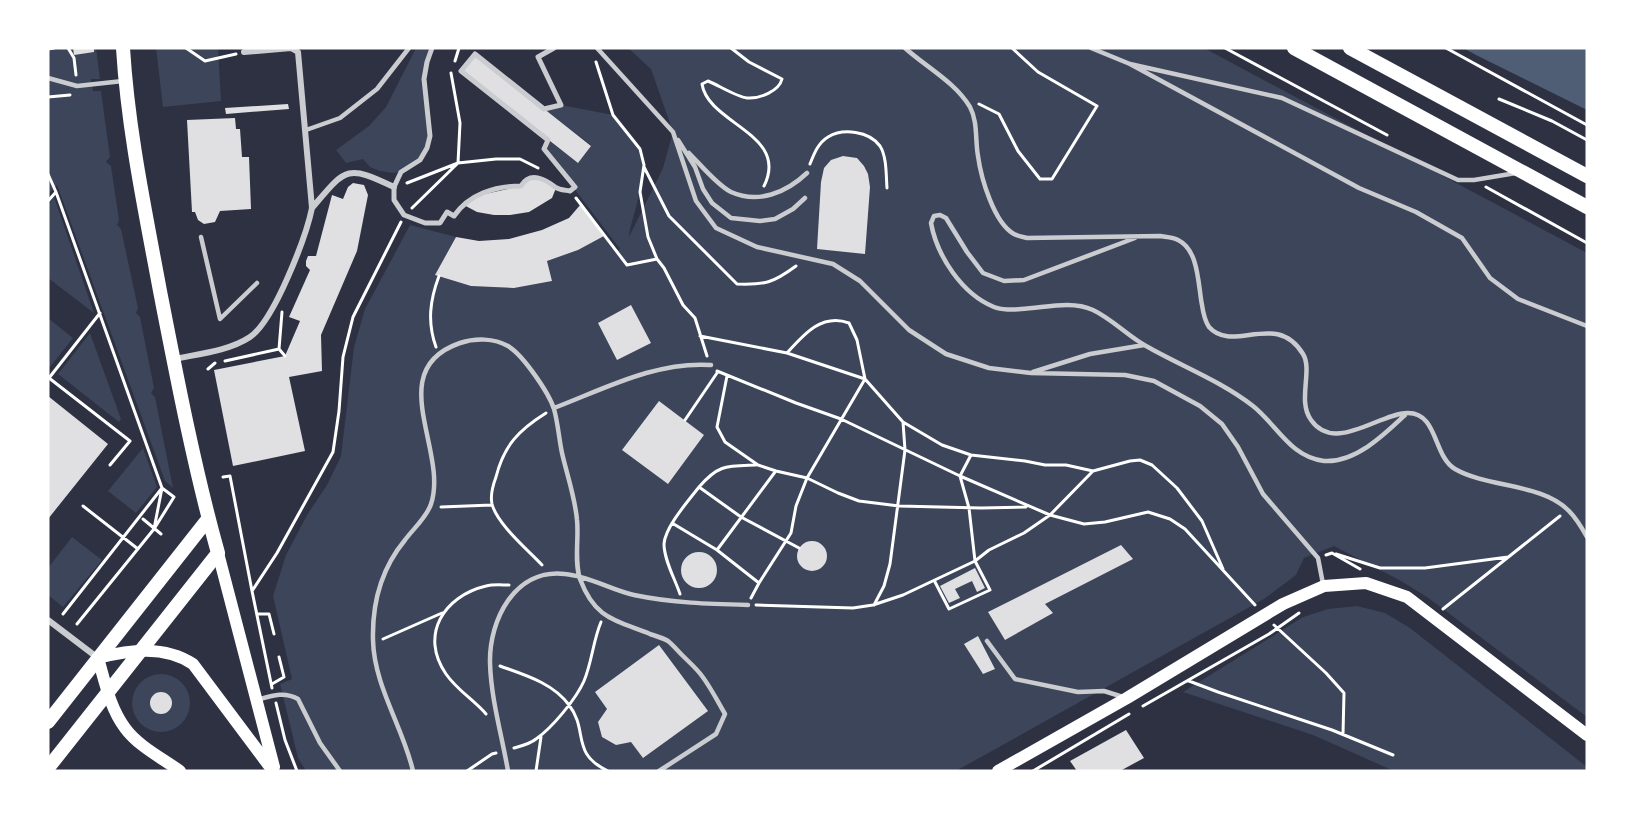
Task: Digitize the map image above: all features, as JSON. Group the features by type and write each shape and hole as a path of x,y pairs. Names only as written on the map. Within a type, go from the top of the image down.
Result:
{"main road":[{"path":"123,48 128,110 174,359 208,519 274,771"},
{"path":"1294,48 1587,207"},
{"path":"1350,48 1587,176"},
{"path":"48,722 208,519"},
{"path":"48,768 218,553"},
{"path":"998,771 1127,698 1283,604 1324,586 1366,583 1407,597 1587,735"},
{"path":"98,658 142,650 164,652 184,658 193,664 274,771"},
{"path":"98,658 108,693 125,728 134,738 180,771"}],"street":[{"path":"174,359 233,345 250,337 261,327 306,233 312,208 298,52 291,48 244,52"},
{"path":"432,48 424,79 430,136 427,148 420,160 401,172 394,187 394,200 404,215 425,223 440,223 447,213 454,216 462,204 476,196 491,189 521,186 526,180 534,177 548,180 556,188 563,190 570,191 575,187 544,149 548,140 461,71 475,54 544,109 561,105 538,57 554,48"},
{"path":"312,208 334,182 351,173 367,174 394,187"},
{"path":"48,620 98,658"}],"lane":[{"path":"306,130 340,118 377,89 410,48"},
{"path":"597,48 673,132 680,147 696,201 716,228 757,247 834,264 861,282 909,330 946,354 989,368 1031,373 1125,375 1154,381 1200,406 1222,424 1238,447 1263,494 1318,558 1324,586"},
{"path":"905,48 946,81 970,108 976,125 978,156 985,186 999,219 1012,233 1027,238 1160,236 1178,240 1189,249 1200,284 1204,314 1209,327 1224,336 1276,333 1288,338 1298,346 1305,356 1307,367 1304,382 1310,420 1326,432 1343,433 1359,430 1407,413 1420,415 1430,426 1443,457 1452,468 1480,480 1535,492 1557,502 1568,510 1587,537"},
{"path":"1091,48 1130,64 1359,188 1416,212 1462,238 1490,278 1518,299 1587,326"},
{"path":"1130,64 1282,98 1458,180 1474,180 1520,172"},
{"path":"48,78 77,86 125,81"},
{"path":"680,147 729,191 757,199 783,192 807,173"},
{"path":"680,147 695,167 703,189 712,203 731,218 760,221 775,219 793,209 806,198"},
{"path":"1137,237 1024,280 1004,281 983,273 966,252 946,218 940,215 934,216 931,223 950,270 976,296 996,308 1020,310 1074,305 1094,311 1144,345 1227,389 1255,407 1282,439 1301,453 1323,460 1347,459 1386,433 1407,413"},
{"path":"201,237 220,319 257,283"},
{"path":"413,771 410,756 382,684 373,643 375,601 382,576 395,552 430,508 434,493 435,475 420,403 422,385 429,364 438,354 451,346 485,339 508,346 517,354 541,384 554,408 577,518 579,577 586,591 604,615 616,622 668,641 702,675 725,714 716,734 659,771"},
{"path":"1031,373 1090,354 1144,345"},
{"path":"554,408 636,375 688,363 711,364"},
{"path":"508,771 490,663 497,622 519,586 549,573 564,573 633,595 684,603 748,605"},
{"path":"987,641 1015,679 1078,692 1104,691 1127,698"},
{"path":"256,700 283,694 298,699 320,743 340,771"}],"path":[{"path":"48,49 54,48"},
{"path":"68,48 74,58 77,86"},
{"path":"186,48 205,61 244,52"},
{"path":"252,591 277,553 333,452 343,357 353,317 404,215 458,163 460,123 450,76 459,48"},
{"path":"731,48 749,62 782,79 781,85 769,94 747,98 708,81 702,84 711,103 762,146 769,160 767,170"},
{"path":"978,103 999,114 1018,150 1040,179 1052,179 1097,106 1038,72 1012,48"},
{"path":"1225,48 1388,135"},
{"path":"1446,48 1587,125"},
{"path":"594,56 613,115 640,149 644,165 669,216 737,284 763,285 808,257"},
{"path":"1499,99 1587,140"},
{"path":"807,173 815,150 828,137 849,131 866,136 880,146 885,163 887,188"},
{"path":"394,187 458,163 520,159 546,171"},
{"path":"644,165 640,192 648,237 657,259 683,305 695,318 711,364 718,371 841,419 960,477 1050,515 1083,524 1105,522 1148,512 1160,514 1185,529 1250,600"},
{"path":"48,174 162,488 154,529"},
{"path":"1474,180 1587,243"},
{"path":"48,201 56,192"},
{"path":"581,204 627,265 657,259"},
{"path":"438,354 432,337 430,317 432,294 439,276"},
{"path":"100,313 48,378 130,441 110,465"},
{"path":"787,353 808,330 829,320 840,320 849,323 857,340 865,379 903,422 942,445 971,455 1045,465 1066,465 1093,471 1140,460 1152,465 1177,488 1202,521 1224,572"},
{"path":"700,336 787,353 865,379"},
{"path":"208,369 213,363 279,350 285,356"},
{"path":"685,420 718,371"},
{"path":"727,376 717,428 725,442 758,465 807,478 838,494 859,501 899,506 1028,507"},
{"path":"865,379 807,478 796,506 791,533 759,583 748,605 853,608 873,605 935,582 975,561 989,550 1024,533 1050,515 1093,471"},
{"path":"549,573 514,537 492,505 492,491 500,462 512,439 526,425 554,408"},
{"path":"873,605 884,586 890,564 905,450 903,422"},
{"path":"935,582 949,609 990,590 975,561 969,508 960,477 971,455"},
{"path":"684,603 664,545 672,523 708,476 720,467 758,465"},
{"path":"717,550 776,471"},
{"path":"223,477 230,476 257,614 269,614 274,634"},
{"path":"699,487 741,517 799,548"},
{"path":"77,624 154,529 174,497 162,488"},
{"path":"63,614 162,488"},
{"path":"430,508 492,505"},
{"path":"83,506 138,549"},
{"path":"1439,612 1568,510"},
{"path":"143,519 161,534"},
{"path":"672,523 717,550 759,583"},
{"path":"1332,553 1380,568 1425,568 1508,557"},
{"path":"394,635 442,613 470,591 489,585 519,586"},
{"path":"1033,771 1269,634 1303,610"},
{"path":"442,613 435,631 435,647 439,661 446,674 501,731"},
{"path":"534,741 569,704 584,681 596,633 604,615"},
{"path":"1299,648 1326,672 1344,693 1343,734"},
{"path":"272,684 284,677 279,657"},
{"path":"490,663 545,684 569,704 575,715 580,740 588,757 599,767 608,771"},
{"path":"1188,680 1343,734 1393,755"},
{"path":"536,771 541,735"}],"shaded area":[{"path":"48,48 96,48 100,79 91,79 93,91 101,91 110,157 106,162 111,166 119,220 117,225 121,229 138,308 136,313 140,317 154,388 151,393 155,397 173,488 165,481 57,185 48,195"},
{"path":"156,48 218,48 221,101 163,107"},
{"path":"416,48 432,48 424,79 430,136 420,160 401,172 393,173 370,167 363,159 346,163 336,150 369,126 386,107"},
{"path":"628,48 1204,48 1587,253 1587,717 1427,597 1334,546 1304,558 1296,575 1264,599 956,771 306,771 298,758 280,684 292,679 273,596 286,555 307,515 327,485 341,456 354,347 365,309 410,225 456,237 435,275 471,286 514,288 552,281 547,261 578,250 604,236 616,251 620,249 544,149 548,140 578,163 591,145 544,109 561,105 613,115 632,139 641,156 643,166 629,237 663,168 673,132 651,69"},
{"path":"1463,48 1587,48 1587,110 1476,55"},
{"path":"54,197 94,313 48,278 48,205"},
{"path":"48,318 73,338 50,367 48,365"},
{"path":"90,333 121,419 119,422 58,374"},
{"path":"143,448 157,487 136,513 108,491"},
{"path":"72,537 102,560 63,607 48,595 48,568"},
{"path":"1357,606 1385,613 1410,628 1587,767 1587,771 1394,771 1313,735 1183,692 1303,617 1328,609"},
{"path":"155,674 167,674 182,682 190,697 190,709 182,724 167,732 155,732 140,724 132,709 132,697 140,682"}],"building":[{"path":"73,48 94,48 94,52 74,55"},
{"path":"475,54 591,146 578,163 461,71"},
{"path":"288,104 289,109 226,114 225,108"},
{"path":"235,118 236,129 240,129 242,157 249,157 251,209 220,211 215,222 204,224 198,220 195,212 192,212 187,120"},
{"path":"843,156 857,158 868,174 870,187 865,254 817,249 824,168 831,160"},
{"path":"530,178 552,182 556,188 552,198 529,212 494,215 477,212 462,204 476,196 521,186"},
{"path":"353,183 364,185 368,195 357,251 321,335 322,371 289,377 305,451 233,466 214,370 285,356 300,321 289,317 310,270 306,266 306,261 308,256 316,256 332,195 343,199 348,187"},
{"path":"581,204 604,236 578,250 547,261 552,281 514,288 471,286 435,275 456,237 479,241 509,239 542,230 569,218"},
{"path":"631,305 651,343 617,360 598,323"},
{"path":"48,396 108,444 48,519"},
{"path":"659,401 704,435 668,484 622,450"},
{"path":"812,541 818,542 826,550 826,562 818,570 812,571 806,570 798,562 797,556 798,550 806,542"},
{"path":"1121,545 1133,559 1045,604 1053,613 1005,640 988,612"},
{"path":"699,552 712,557 717,570 712,583 699,588 686,583 681,570 686,557"},
{"path":"975,568 985,588 977,592 972,581 955,589 960,598 949,603 940,586"},
{"path":"978,636 995,669 983,674 964,644"},
{"path":"659,645 708,711 643,758 631,742 616,745 602,737 598,722 607,709 595,692"},
{"path":"161,692 169,695 172,703 169,711 161,714 153,711 150,703 153,695"},
{"path":"1126,730 1144,758 1120,771 1077,771 1070,761"}]}
